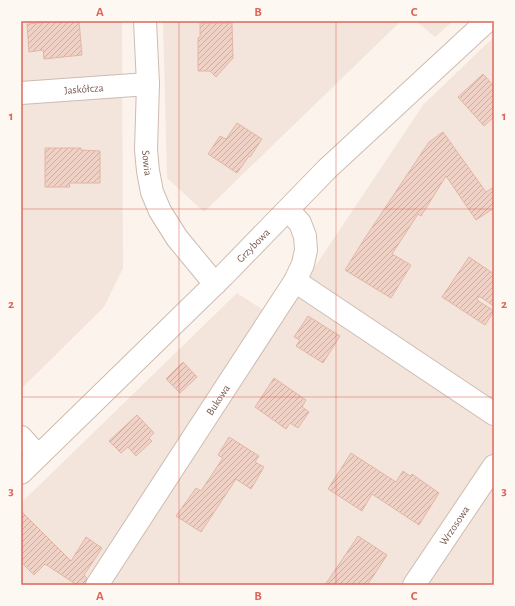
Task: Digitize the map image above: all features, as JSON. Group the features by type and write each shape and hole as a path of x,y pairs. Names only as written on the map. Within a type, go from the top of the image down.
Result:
{"street":[{"name":"Sowia","path":"146,21 148,84 146,150 152,192 160,211 177,238 215,284"},
{"name":"Grzybowa","path":"21,473 215,284 327,169 488,21"},
{"name":"Jaskółcza","path":"21,94 148,84"},
{"name":"Bukowa","path":"97,585 303,264 306,250 305,236 300,223 288,210"},
{"path":"294,280 494,414"},
{"path":"21,437 38,456"},
{"name":"Wrzosowa","path":"414,585 494,466"}],"shaded area":[{"path":"21,21 122,21 123,268 104,307 21,389"},
{"path":"163,21 401,21 204,212 167,178"},
{"path":"416,21 453,21 435,37"},
{"path":"494,37 494,585 21,585 21,503 237,293 280,321 423,105"}],"building":[{"path":"79,21 82,55 44,59 43,50 29,52 27,24"},
{"path":"200,23 232,23 233,58 216,77 210,71 198,71 198,38 200,37"},
{"path":"483,74 494,86 494,117 484,126 458,97"},
{"path":"237,123 262,139 237,173 208,154 220,136 226,139"},
{"path":"443,132 486,192 494,187 494,208 476,220 446,176 421,216 418,214 392,254 411,265 391,298 345,270 429,142"},
{"path":"45,148 81,148 81,150 100,151 100,183 69,183 70,187 45,187"},
{"path":"469,257 494,274 494,306 479,296 477,300 494,311 485,325 442,297"},
{"path":"308,316 340,336 323,363 296,346 300,340 294,337"},
{"path":"183,362 197,377 180,393 166,379"},
{"path":"274,378 306,400 302,407 309,412 298,428 290,423 286,429 255,407"},
{"path":"137,415 154,433 149,438 152,441 136,456 128,447 121,453 109,441"},
{"path":"229,437 259,456 255,462 264,467 251,489 236,479 201,532 176,516 196,488 201,491 223,458 218,455"},
{"path":"351,453 396,482 403,471 410,476 412,474 439,493 419,525 372,494 362,511 328,489"},
{"path":"21,511 71,561 86,537 102,548 84,575 87,578 85,585 77,585 45,564 34,575 21,562"},
{"path":"358,536 387,555 372,578 367,585 325,585"}]}
